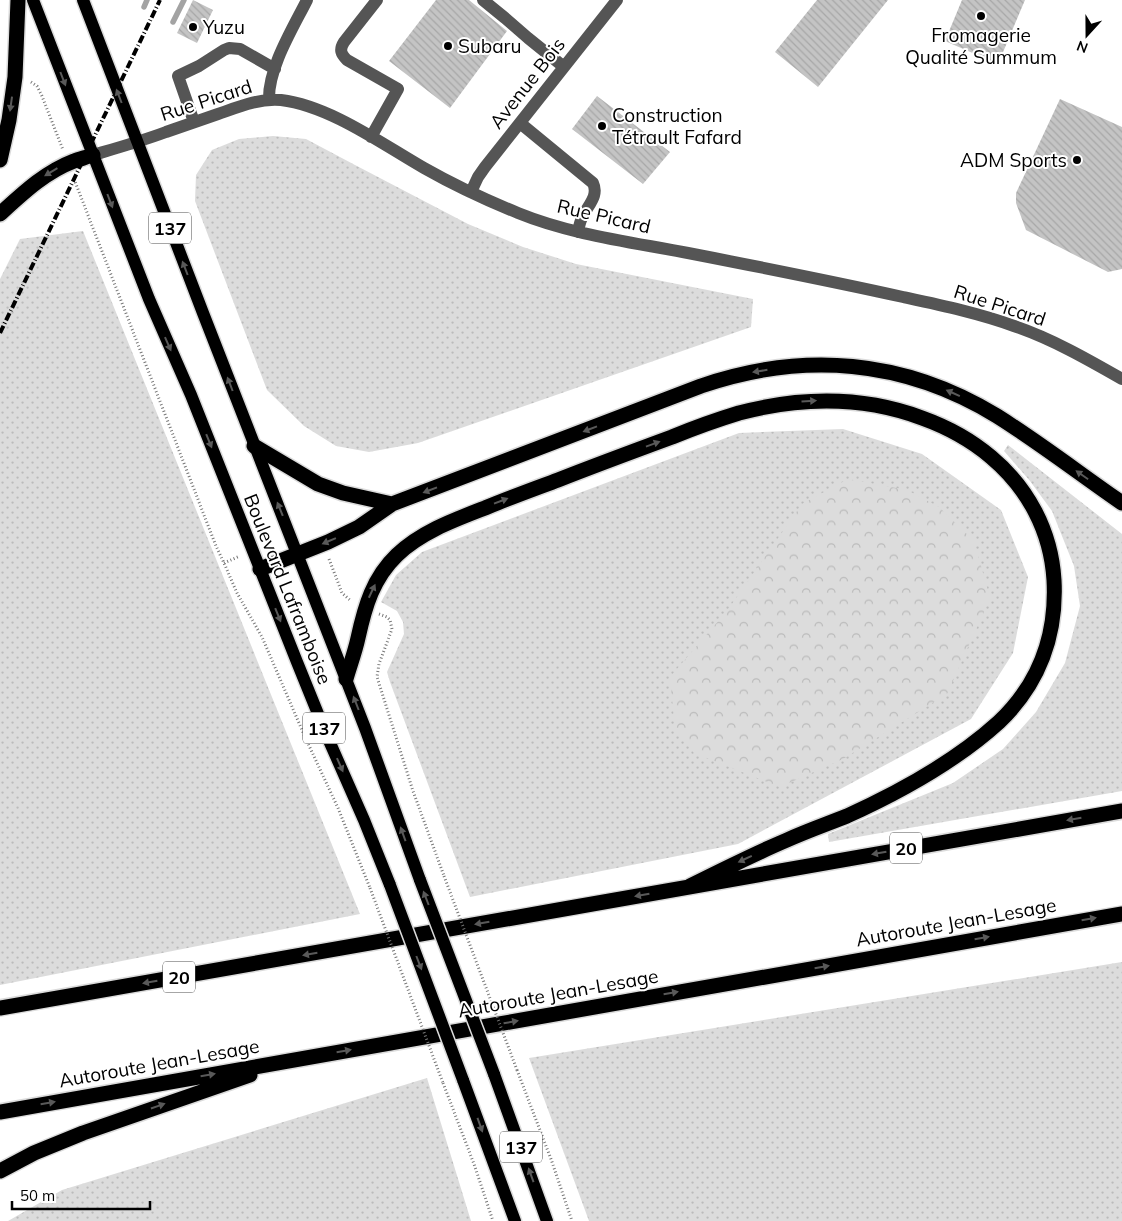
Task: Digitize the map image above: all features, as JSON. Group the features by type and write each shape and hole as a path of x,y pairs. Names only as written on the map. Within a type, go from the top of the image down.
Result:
{"highway":[{"path":"0,160 9,120 15,77 15,38 18,0"},
{"path":"0,214 43,178 74,161 93,155"},
{"path":"260,570 359,527 392,504 708,384 760,370 804,365 870,368 900,374 954,393 996,416 1122,503"},
{"path":"346,679 370,594 384,569 403,550 417,539 450,521 632,451 740,413 778,404 814,401 847,402 895,410 941,426 971,442 984,451 1018,484 1036,511 1050,550 1054,588 1052,628 1046,651 1030,683 1017,702 1000,720 968,746 899,790 866,807 790,839 690,886"},
{"path":"254,446 318,484 343,493 392,504"},
{"name":"20","path":"0,1008 1122,811"},
{"name":"Autoroute Jean-Lesage","path":"0,1112 1122,914"},
{"path":"0,1172 34,1153 90,1130 296,1059"}],"main road":[{"name":"Boulevard Laframboise","path":"33,0 149,299 191,395 320,718 390,885 515,1221"},
{"name":"Boulevard Laframboise","path":"83,0 136,142 365,728 547,1221"}],"street":[{"path":"269,100 270,82 284,46 307,0"},
{"path":"371,137 398,89 347,60 341,50 344,42 377,0"},
{"path":"483,0 564,67"},
{"name":"Avenue Bois","path":"471,192 478,177 616,0"},
{"path":"194,122 178,76 229,48 240,49 275,69"},
{"name":"Rue Picard","path":"93,155 242,105 269,100 298,103 348,124 426,170 519,214 578,232 844,284 988,318 1039,336 1122,379"},
{"path":"520,123 593,183 595,194 581,219 578,232"}],"path":[{"path":"26,80 35,85 40,92 64,153"},
{"path":"78,189 216,546 237,593 262,637 343,821 370,888 474,1164 493,1221"},
{"path":"328,557 341,591 346,598 354,602"},
{"path":"224,563 235,558"},
{"path":"374,612 387,617 392,624 391,633 379,664 377,677 413,791 551,1159 572,1221"}],"green space":[{"path":"273,136 306,139 468,224 523,247 576,264 753,299 751,327 418,443 369,452 336,446 304,426 267,390 195,201 196,175 212,150 239,139"},
{"path":"83,231 360,914 0,985 0,279 20,239"},
{"path":"843,429 922,454 1001,510 1028,577 1013,653 971,719 738,844 470,897 387,672 404,634 403,622 397,611 381,602 396,575 422,552 739,433"},
{"path":"1008,445 1122,534 1122,791 829,842 828,834 953,783 1003,749 1036,712 1065,663 1080,606 1074,566 1052,511 1030,481 1004,451"},
{"path":"848,479 907,490 939,507 974,541 990,598 947,694 843,759 780,787 694,753 675,729 670,677 727,611 802,504"},
{"path":"1122,962 1122,1221 589,1221 529,1058"},
{"path":"427,1078 471,1221 8,1221 62,1190"}],"building":[{"name":"Yuzu","path":"193,0 213,10 197,43 177,33"},
{"name":"Subaru","path":"436,0 469,0 507,31 450,108 389,61"},
{"path":"817,0 888,0 818,87 775,52"},
{"path":"962,0 1025,0 998,64 945,41"},
{"path":"597,96 670,152 643,184 572,129"},
{"name":"ADM Sports","path":"1060,99 1122,127 1122,269 1108,272 1026,230 1016,203 1016,193"}],"waterway":[{"path":"144,7 147,0"},
{"path":"173,22 184,0"}],"railway":[{"path":"0,333 160,0"}],"place":[{"name":"Fromagerie Qualité Summum","path":"981,16"},
{"name":"Yuzu","path":"193,27"},
{"name":"Subaru","path":"448,46"},
{"name":"Construction Tétrault Fafard","path":"602,126"},
{"name":"ADM Sports","path":"1077,160"}]}
